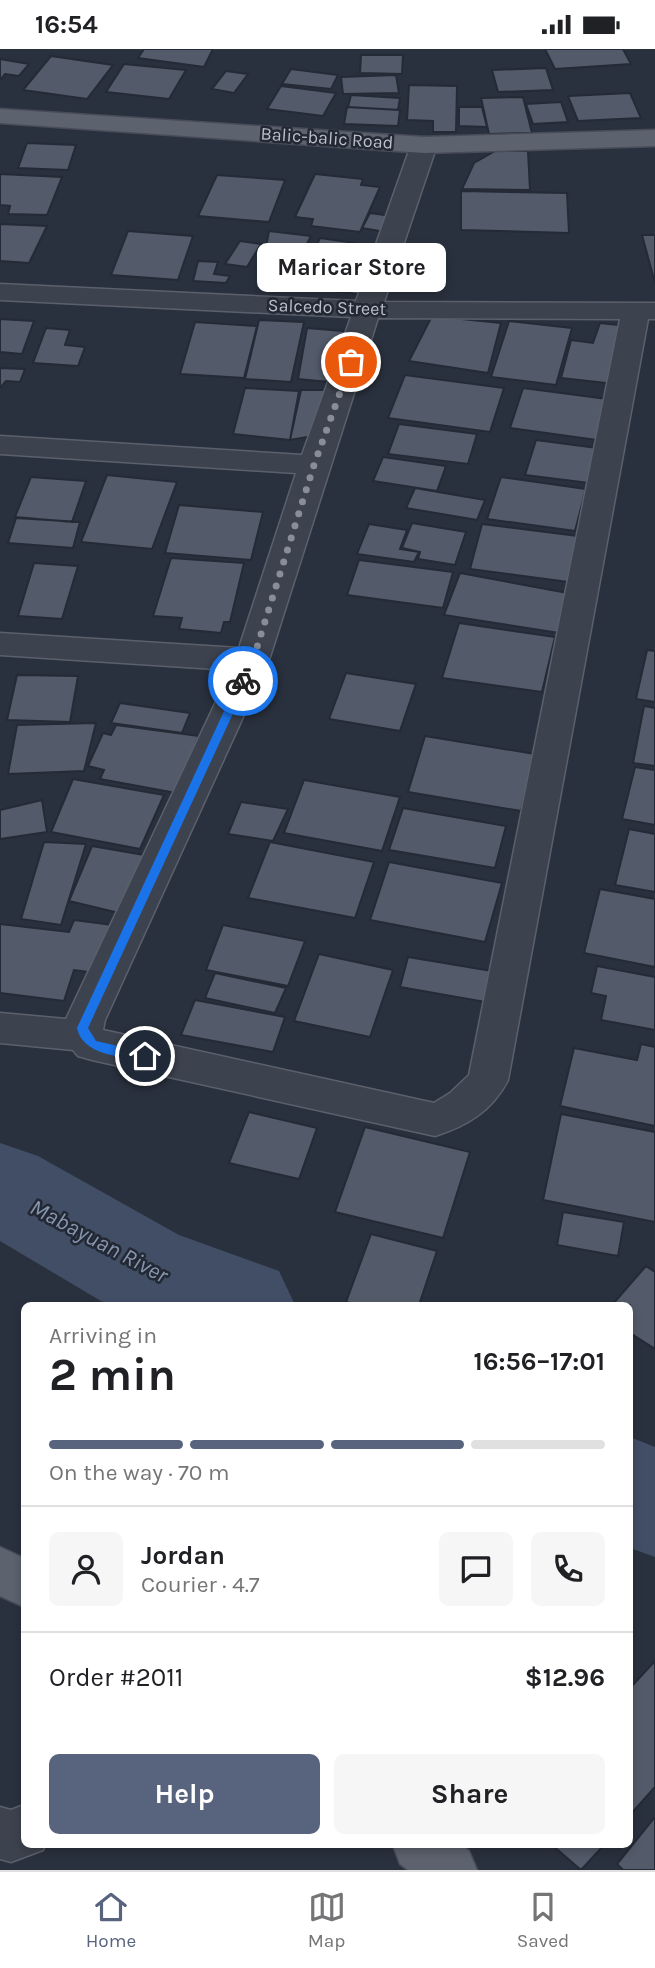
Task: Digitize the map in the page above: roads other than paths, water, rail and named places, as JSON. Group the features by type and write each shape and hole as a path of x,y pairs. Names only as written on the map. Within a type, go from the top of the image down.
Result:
{"main road":[{"name":"Balic-balic Road","path":"0,116 424,145 655,138"},
{"path":"0,1570 21,1582"},
{"path":"422,1848 450,1870"}],"street":[{"path":"424,145 370,310 314,465 253,660 85,1020 82,1028 84,1036 92,1045 435,1120 449,1116 483,1087 488,1080 645,311"},
{"name":"Salcedo Street","path":"0,292 370,310 645,311"},
{"path":"0,445 314,465"},
{"path":"0,644 253,660"},
{"path":"0,1028 84,1036"},
{"path":"0,1833 11,1836 21,1833"}],"waterway":[{"name":"Mabayuan River","path":"0,1187 140,1268 231,1302"},
{"name":"Mabayuan River","path":"633,1493 655,1502"}],"place":[{"name":"Maricar Store","path":"351,362"}]}
